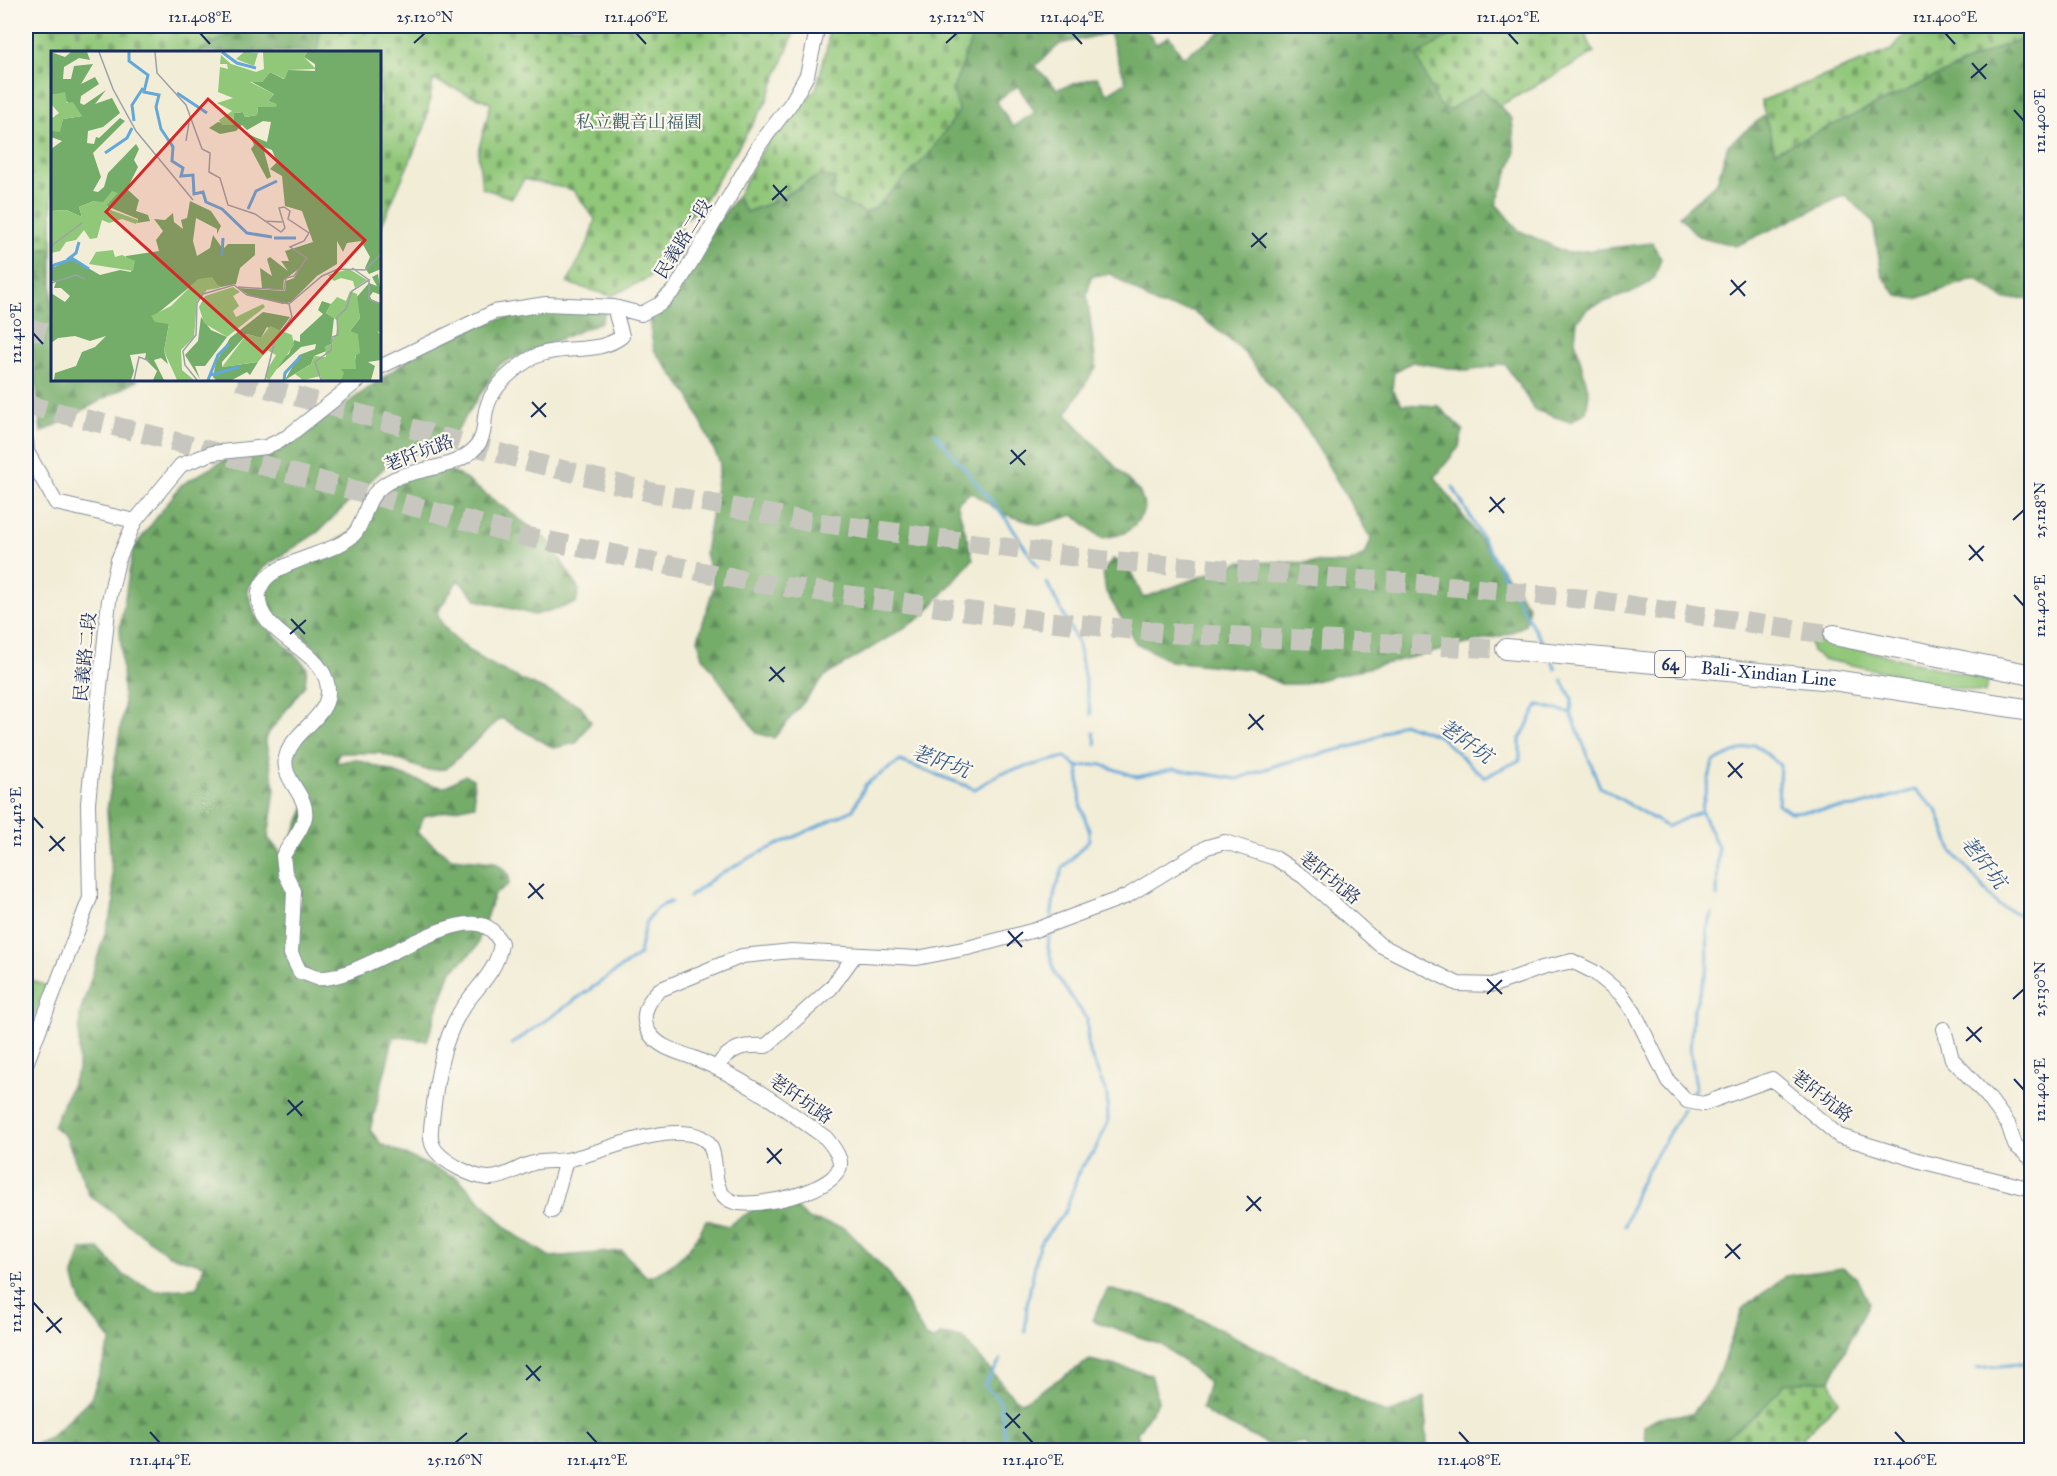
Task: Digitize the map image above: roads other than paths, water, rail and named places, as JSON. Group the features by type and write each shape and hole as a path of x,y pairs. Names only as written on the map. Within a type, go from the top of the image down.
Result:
{"highway":[{"path":"1834,635 2031,675"},
{"name":"Bali-Xindian Line","path":"1506,649 1833,681 2031,710"}],"street":[{"name":"民義路二段","path":"381,367 494,312 546,304 614,307 641,314 660,304 676,288 760,144 792,102 807,75 818,26"},
{"name":"荖阡坑路","path":"614,307 622,336 612,344 549,351 530,359 508,374 491,395 485,414 484,432 477,445 464,457 439,467 398,477 380,487 368,501 355,533 343,542 278,570 264,581 259,592 261,607 272,627 315,661 326,678 328,694 322,713 294,739 285,757 287,777 302,799 306,814 302,827 283,856 285,873 294,891 291,954 300,972 318,978 344,972 406,945 463,924 481,924 493,930 501,943 499,959 489,977 461,1011 447,1040 437,1074 430,1140 435,1150 451,1163 488,1178 531,1164 566,1160 652,1135 693,1133 704,1138 714,1149 719,1189 722,1195 735,1203 801,1195 830,1179 839,1170 840,1161 826,1138 753,1087 717,1067 660,1044 649,1032 645,1010 649,1000 659,990 741,956 792,951 917,958 969,948 1046,926 1127,896 1207,847 1225,842 1275,858 1304,877 1380,945 1458,984 1494,985 1542,968 1572,962 1594,972 1621,994 1634,1012 1668,1081 1687,1101 1702,1104 1772,1079 1839,1136 1924,1162 2031,1189"},
{"name":"民義路二段","path":"26,1064 90,898 92,864 88,803 109,600 118,560 135,520 181,465 212,453 266,447 287,437 358,381"},
{"path":"26,440 27,452 56,502 135,520"},
{"path":"717,1067 724,1056 740,1045 766,1046 831,988 855,955"},
{"path":"1944,1029 1952,1059 1988,1097 2008,1124 2015,1145 2031,1159"},
{"path":"552,1211 566,1160"}],"waterway":[{"path":"935,433 1007,520 1038,567"},
{"path":"1453,487 1543,644"},
{"path":"1047,583 1078,643 1091,714"},
{"path":"1552,661 1556,669"},
{"path":"1562,680 1572,698 1571,713"},
{"name":"荖阡坑","path":"689,897 715,877 751,857 853,810 866,784 900,761 975,789 1001,773 1065,757 1078,767 1099,764 1137,777 1174,769 1237,779 1280,764 1362,744 1402,723 1439,736 1484,777 1520,760 1520,739 1538,705 1571,713 1600,787 1667,827 1701,811 1713,762 1754,744 1780,765 1778,804 1790,812 1855,807 1915,790 1937,810 1952,851 1998,905 2032,920"},
{"path":"1094,733 1096,744"},
{"path":"1051,919 1055,891 1063,868 1089,840 1089,830 1081,807 1078,767"},
{"path":"1701,811 1718,847 1717,897"},
{"name":"荖阡坑","path":"512,1044 639,955 644,930 651,915 662,905 671,902"},
{"path":"1693,1092 1696,1087 1690,1049 1693,1011 1708,968 1707,929 1712,914"},
{"path":"1025,1332 1027,1304 1039,1245 1066,1210 1080,1169 1094,1152 1108,1122 1107,1095 1088,1048 1087,1019 1055,974 1048,947 1050,929"},
{"path":"1625,1226 1638,1187 1683,1109"},
{"path":"1001,1360 984,1385 1000,1401 1007,1450"},
{"path":"1976,1368 2032,1363"}],"tunnel":[{"path":"26,328 51,334"},
{"path":"242,381 535,463 654,493 800,520 1099,560 1459,587 1584,599 1834,635"},
{"path":"26,405 151,435 523,536 763,584 1036,620 1166,633 1506,649"}],"park label":[{"name":"私立觀音山福園","path":"639,122"}]}
